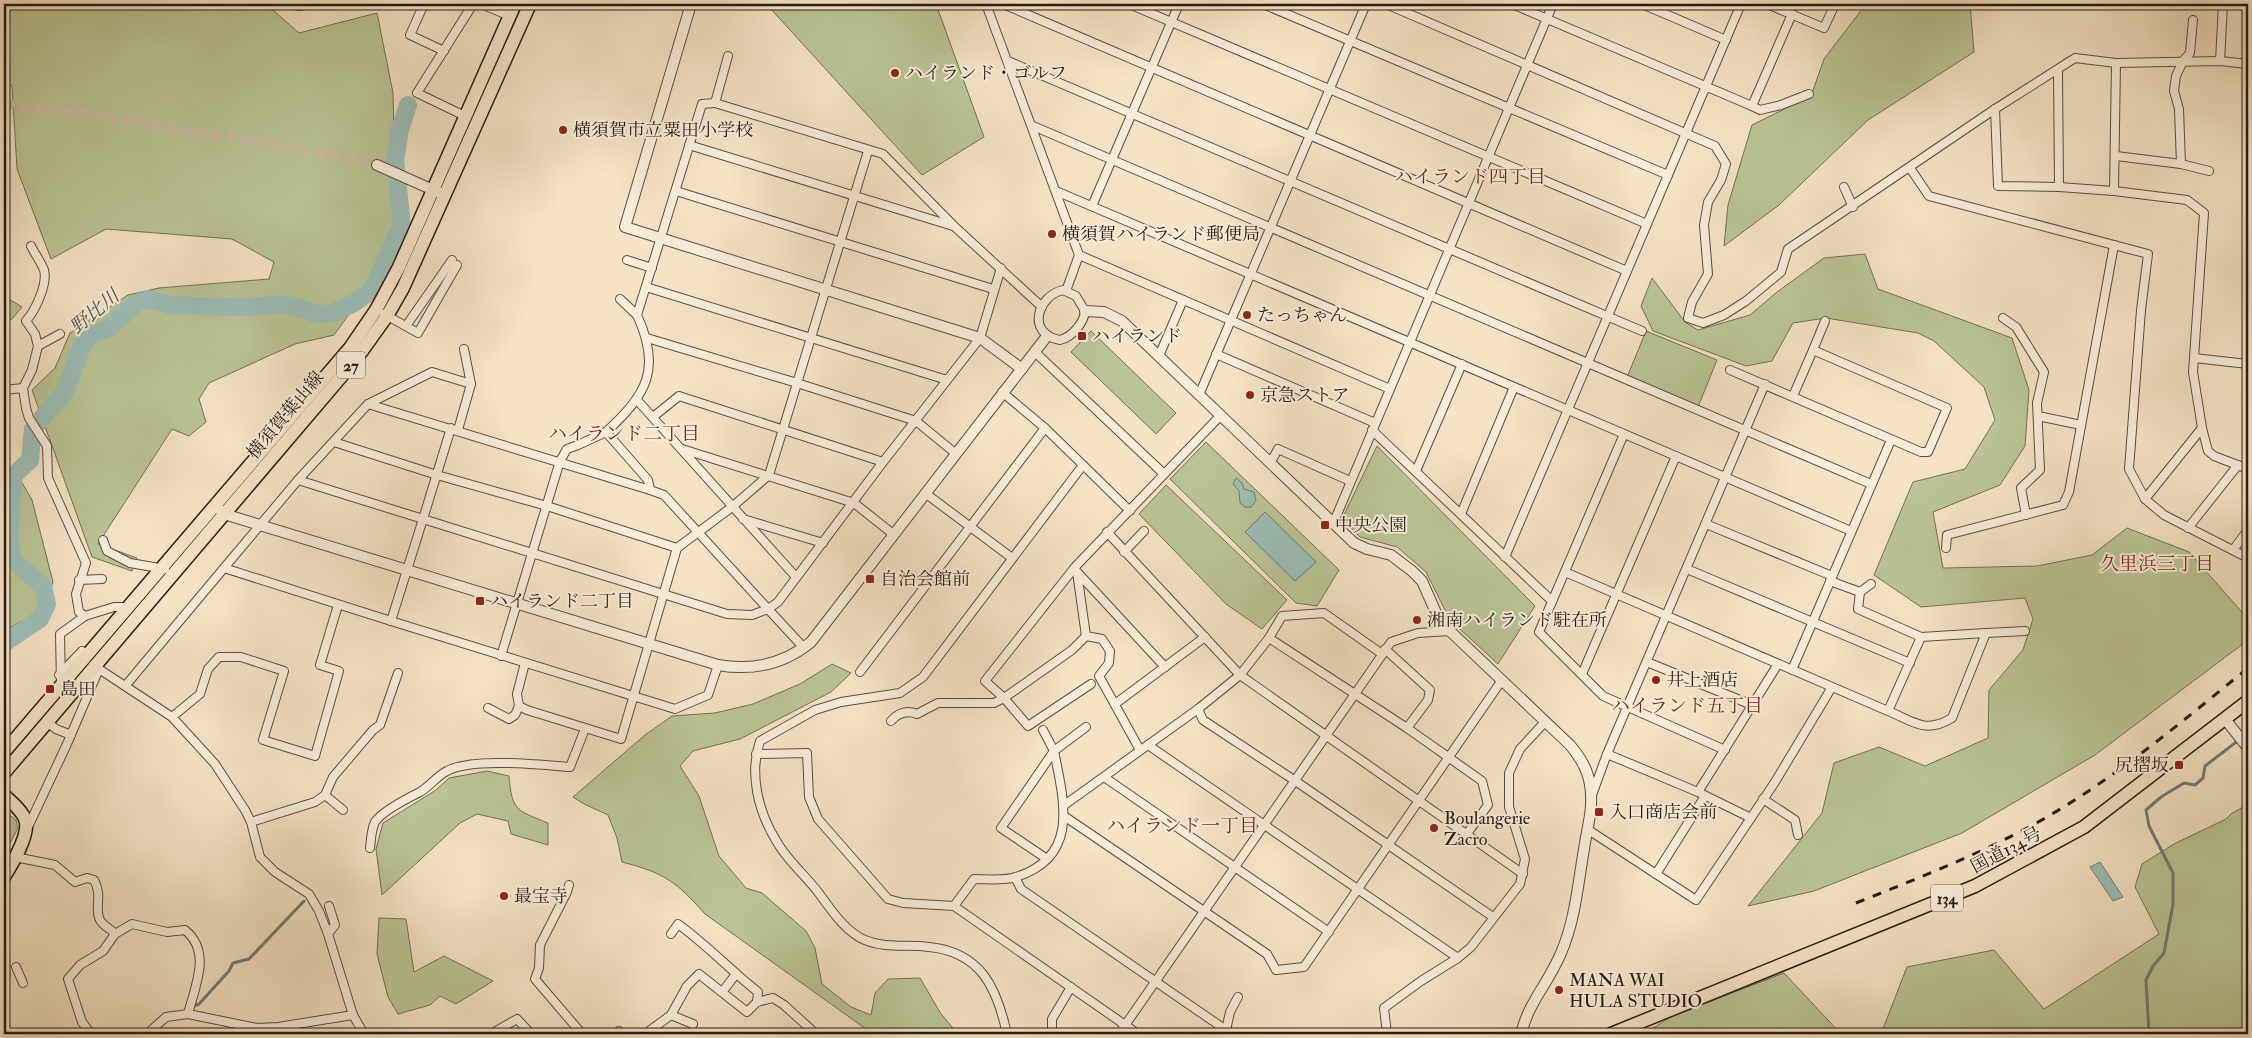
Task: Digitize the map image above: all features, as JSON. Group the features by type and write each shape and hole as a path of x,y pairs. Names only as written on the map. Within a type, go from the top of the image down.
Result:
{"main road":[{"name":"横須賀葉山線","path":"4,752 60,680 90,661 220,510 357,358 381,313 432,189 515,4"},
{"name":"横須賀葉山線","path":"381,313 403,288 530,4"},
{"name":"横須賀葉山線","path":"4,772 47,722 129,606 168,570"},
{"name":"国道134号","path":"1611,1034 1976,886 2084,827 2227,721 2248,701"},
{"path":"4,796 18,808 25,818 26,834 4,876"}],"street":[{"path":"290,4 299,6 312,4"},
{"path":"424,4 410,35 444,51"},
{"path":"465,116 417,93 473,4"},
{"path":"481,4 510,16"},
{"path":"691,4 625,227 980,338 1022,369"},
{"path":"986,4 1079,255 1066,291"},
{"path":"1002,4 1627,271"},
{"path":"1129,4 1647,224"},
{"path":"1092,206 1179,4"},
{"path":"1263,4 1668,175"},
{"path":"1199,395 1366,4"},
{"path":"1386,4 1715,146 1726,164 1721,180 1708,202 1704,224 1708,274 1692,302 1688,318 1703,322 1724,315 1746,302 1780,272 1788,249 1853,207 1995,109 2058,71 2075,58 2116,63 2220,61 2248,64"},
{"path":"1512,4 1760,110 1781,105 1809,94"},
{"path":"1333,524 1553,4"},
{"path":"1642,4 1726,40"},
{"path":"1505,557 1742,4"},
{"path":"1767,4 1824,28 1835,4"},
{"path":"2220,61 2223,4"},
{"path":"1752,106 1792,14"},
{"path":"2181,164 2179,109 2174,91 2176,76 2183,61 2190,53 2192,20"},
{"path":"715,103 728,56"},
{"path":"1008,61 1642,331"},
{"path":"2114,191 2116,63"},
{"path":"2058,71 2059,187"},
{"path":"637,315 702,104 715,103 883,154 955,227 1042,307"},
{"path":"1995,109 1998,186 2059,187 2114,191 2187,200 2204,213 2192,372 2208,451 2214,456 2248,469"},
{"path":"1032,126 1871,484"},
{"path":"689,145 955,227"},
{"path":"519,706 585,729 621,739 677,548 732,507 769,475 868,150"},
{"path":"2116,156 2181,164 2209,171"},
{"path":"381,167 445,195"},
{"path":"1910,168 1929,196 2148,254 2140,310 2129,469 2144,499 2164,515 2248,558"},
{"path":"1844,188 1853,207"},
{"path":"676,191 993,289"},
{"path":"1056,191 1851,531"},
{"path":"1946,548 1947,535 2063,506 2069,492 2114,245"},
{"path":"31,246 44,272 41,293 33,313 26,321 34,334 38,346 32,370 23,388 29,418 47,446 48,478 86,563 76,594 80,612 85,616"},
{"path":"1079,255 1390,389"},
{"path":"627,260 652,268"},
{"path":"381,313 418,333 455,262 406,326"},
{"path":"298,480 664,594 740,616 752,615 768,609 778,602 883,462 980,338 993,289 1001,268"},
{"path":"646,287 947,380"},
{"path":"1066,291 1076,296 1085,311 1080,324 1066,338 1060,340 1047,336 1040,327 1038,320 1042,307 1055,292 1066,291"},
{"path":"501,656 548,506 560,461 567,448 606,432 637,400 648,369 647,338 637,315 620,299"},
{"path":"1159,356 1183,300"},
{"path":"1085,311 1104,312 1122,321 1358,546 1391,555 1412,571 1422,581 1437,615 1450,631 1570,745 1580,758 1588,776 1592,795"},
{"path":"2003,318 2016,327 2044,372 2037,403 2041,463 2040,470 2021,488 2026,515"},
{"path":"1793,396 1825,321"},
{"path":"38,346 60,334"},
{"path":"220,510 259,525 718,666 740,668 763,666 788,657 811,642 1002,392 1036,353 1047,336"},
{"path":"647,338 916,421 955,453"},
{"path":"391,621 436,475 471,384 464,348"},
{"path":"1730,370 1891,440 1921,452 1928,452 1947,408 1813,350"},
{"path":"1036,353 1164,474"},
{"path":"1216,354 1374,427 1416,471 1552,602"},
{"path":"2194,358 2248,364"},
{"path":"1416,471 1462,364"},
{"path":"126,685 259,525 368,404 432,372 471,384"},
{"path":"1521,1034 1526,1015 1563,950 1573,916 1592,795 1607,754 1765,384"},
{"path":"1461,514 1514,387"},
{"path":"4,390 23,388"},
{"path":"1002,392 1045,428 1130,511"},
{"path":"653,416 679,396 883,462"},
{"path":"637,400 796,577"},
{"path":"368,404 664,494 804,648"},
{"path":"1091,684 1028,726 1004,698 985,681 1107,532 1130,511 1221,415"},
{"path":"2038,416 2081,425"},
{"path":"860,672 1045,428"},
{"path":"2144,499 2202,428"},
{"path":"606,432 648,480 650,490"},
{"path":"1624,434 1539,632 1603,696 1724,750"},
{"path":"1792,670 1891,440"},
{"path":"334,442 436,475 548,506 677,548"},
{"path":"681,449 854,503 893,534"},
{"path":"1273,458 1278,449 1350,482"},
{"path":"1582,674 1676,456"},
{"path":"1007,1034 1001,1007 994,988 986,976 969,959 929,946 884,946 864,939 848,928 777,843 765,818 754,780 756,754 760,741 815,710 841,702 900,693 923,678 1082,465"},
{"path":"2188,528 2238,465"},
{"path":"925,492 1012,558"},
{"path":"742,519 823,543"},
{"path":"1706,524 1860,592"},
{"path":"2233,550 2248,530"},
{"path":"1124,552 1144,531"},
{"path":"1107,532 1240,676 1523,874"},
{"path":"104,540 107,551 130,563 168,570"},
{"path":"224,568 675,709 708,695 718,666"},
{"path":"1687,569 1910,663"},
{"path":"1076,570 1086,636"},
{"path":"1076,570 1165,667"},
{"path":"1565,572 1928,728 1942,724 1952,718 1986,633"},
{"path":"79,580 102,579"},
{"path":"1871,584 1860,592 1858,609 1921,637 2025,631"},
{"path":"172,717 200,694 208,669 219,657 241,656 284,671 264,740 315,756 339,671 320,665 338,605"},
{"path":"60,680 60,634 85,616 114,607 129,606"},
{"path":"1063,806 1198,709 1240,676 1269,638 1282,616 1324,613 1384,651 1430,690 1428,700 1407,728"},
{"path":"1119,1034 1391,642 1418,632 1450,631"},
{"path":"891,721 897,714 912,712 917,714 938,702 994,703 1072,650 1086,636"},
{"path":"1086,636 1102,639 1110,650 1108,663 1099,676 1140,750"},
{"path":"1115,704 1205,637"},
{"path":"1888,711 1921,637"},
{"path":"1269,638 1407,728 1482,781 1488,805 1466,835"},
{"path":"26,834 31,817 71,735 90,661 172,717 215,764 251,822 260,857 275,872 309,894 319,911 354,1015 364,1034"},
{"path":"1647,662 1752,706"},
{"path":"488,708 509,719 515,715 519,706 517,694 525,663"},
{"path":"1656,874 1702,794 1724,750 1778,664"},
{"path":"251,822 315,802 325,795 333,777 373,730 380,725 398,673"},
{"path":"1064,816 1267,954 1276,970 1304,967 1502,680"},
{"path":"1587,829 1696,900 1763,800 1832,687"},
{"path":"1198,709 1204,720 1494,918"},
{"path":"2227,721 2248,748"},
{"path":"47,722 56,729 71,735"},
{"path":"1387,1034 1384,1008 1421,981 1458,958 1471,947 1520,884 1525,859 1509,807 1508,785 1514,761 1520,749 1546,722"},
{"path":"1047,859 1001,828 1054,751 1086,727"},
{"path":"370,848 372,829 376,820 403,801 429,787 447,771 471,765 492,764 570,767 585,729"},
{"path":"954,906 974,879 1015,877 1042,865 1061,839 1064,816 1054,751 1043,730"},
{"path":"1148,745 1458,958"},
{"path":"756,754 807,753 809,797 818,819 888,899 903,904 954,906 1138,1034"},
{"path":"1607,754 1702,794 1751,818"},
{"path":"1104,778 1329,932"},
{"path":"325,795 343,810"},
{"path":"1763,800 1795,820 1798,835"},
{"path":"15,857 56,865 75,882 87,878 94,880 99,890 99,918 115,934"},
{"path":"1015,877 1021,889 1226,1032 1230,1012 1238,996"},
{"path":"568,885 567,892 540,945 539,968 535,979 582,1034"},
{"path":"328,934 335,925 329,906"},
{"path":"91,1034 82,1022 68,979 80,965 103,951 115,934 132,924 167,932 185,930 193,936 201,953 200,971 188,1014"},
{"path":"671,934 678,924 703,942 758,992 757,1002"},
{"path":"16,967 22,983"},
{"path":"645,1034 671,1015 687,986 699,974 723,991 747,1012 757,1002 773,998 784,1005 816,1034"},
{"path":"723,991 736,974"},
{"path":"1052,1034 1052,1020 1071,987"},
{"path":"147,1034 166,1017 188,1014 257,1028 278,1027 354,1015"},
{"path":"671,1015 693,1024"},
{"path":"491,1034 517,1019 531,1034"}],"green space":[{"path":"4,4 266,4 299,33 377,13 393,93 397,248 334,335 295,344 209,383 199,399 206,422 189,436 172,429 98,544 137,558 132,571 92,557 32,390 55,368 70,333 128,295 159,288 269,279 274,262 232,239 106,229 51,259 17,169 12,86 4,83"},
{"name":"ハイランド・ゴルフ","path":"775,4 936,4 984,137 922,175 770,8"},
{"path":"1866,4 1970,4 1974,52 1868,120 1779,205 1724,246 1728,205 1752,125 1811,96 1824,59"},
{"path":"1865,254 1878,289 2012,338 2029,390 2025,446 2000,485 1933,512 1943,568 2037,566 2092,555 2127,528 2189,552 2248,619 2248,640 2095,755 1962,833 1814,891 1748,906 1822,813 1834,763 1879,747 1925,766 1988,738 1989,690 2023,650 2033,619 2025,598 1921,607 1874,575 1913,482 1965,469 1995,420 1984,387 1934,341 1918,333 1826,318 1793,323 1772,361 1746,366 1653,331 1641,306 1652,278 1685,322 1698,330 1750,315 1777,292 1824,258"},
{"path":"4,296 22,307 12,319 4,321"},
{"path":"1091,331 1176,413 1156,434 1071,352"},
{"path":"1646,331 1717,360 1698,407 1627,377"},
{"path":"1206,442 1339,570 1317,606 1296,603 1170,479"},
{"path":"1377,446 1535,606 1498,664 1450,620 1426,572 1397,547 1360,537 1342,519"},
{"path":"4,468 15,471 32,500 53,582 43,609 4,631"},
{"path":"1166,485 1287,600 1262,629 1226,604 1139,514"},
{"path":"832,664 851,673 831,692 740,739 693,751 680,766 699,796 719,856 746,888 762,893 806,931 815,948 822,984 851,1007 871,1015 875,993 888,979 920,978 941,1014 958,1034 926,1034 922,1030 904,1034 873,1034 705,914 677,886 649,870 622,862 617,838 608,815 573,797 645,735 672,716 715,713 753,704 800,684"},
{"path":"487,771 509,776 512,797 518,808 548,823 548,845 511,834 508,821 477,814 460,823 382,895 376,849 383,823 436,790 449,778"},
{"path":"2248,804 2248,1034 1881,1034 1907,967 1994,950 2044,1009 2159,934 2135,887 2142,864 2174,844 2226,819"},
{"path":"4,811 16,820 18,828 10,843 4,838"},
{"path":"379,918 406,919 414,972 444,956 493,981 456,1004 440,996 430,1005 398,1014 388,997 377,954"},
{"path":"1784,973 1841,1034 1644,1034 1672,1016"}],"water":[{"path":"1236,478 1242,483 1244,489 1254,492 1256,501 1251,507 1245,507 1240,503 1239,491 1233,484"},
{"path":"1265,512 1316,562 1295,581 1245,532"},
{"path":"2100,862 2123,897 2113,901 2090,867"}],"waterway":[{"name":"野比川","path":"4,643 40,619 47,604 43,586 12,560 10,528 14,475 30,460 33,429 65,391 82,346 93,334 107,329 138,302 148,299 170,305 219,307 251,307 281,304 298,307 313,313 324,314 333,313 354,303 372,290 402,225 395,161 400,129 408,105"},
{"path":"2149,1034 2146,980 2153,966 2164,953 2173,904 2173,873 2149,826 2146,810 2161,797 2184,783 2195,785 2203,778 2205,766 2248,733"},
{"path":"194,1006 199,1004 229,971 233,963 249,959 304,901"}],"tunnel":[{"path":"4,104 95,115 352,158 377,165"}],"railway":[{"path":"1856,903 1977,853 2024,830 2074,801 2175,727 2248,668"}],"place":[{"name":"ハイランド・ゴルフ","path":"895,73"},
{"name":"横須賀市立粟田小学校","path":"563,130"},
{"name":"横須賀ハイランド郵便局","path":"1052,234"},
{"name":"たっちゃん","path":"1247,315"},
{"name":"ハイランド","path":"1082,336"},
{"name":"京急ストア","path":"1250,395"},
{"name":"中央公園","path":"1325,525"},
{"name":"自治会館前","path":"870,579"},
{"name":"ハイランド二丁目","path":"480,601"},
{"name":"湘南ハイランド駐在所","path":"1417,620"},
{"name":"井上酒店","path":"1656,680"},
{"name":"島田","path":"50,689"},
{"name":"尻摺坂","path":"2179,765"},
{"name":"入口商店会前","path":"1599,812"},
{"name":"Boulangerie Zacro","path":"1434,828"},
{"name":"最宝寺","path":"504,896"},
{"name":"MANA WAI HULA STUDIO","path":"1559,990"}],"district":[{"name":"ハイランド四丁目","path":"1470,176"},
{"name":"ハイランド二丁目","path":"624,433"},
{"name":"久里浜三丁目","path":"2157,563"},
{"name":"ハイランド五丁目","path":"1687,705"},
{"name":"ハイランド一丁目","path":"1182,825"}]}
